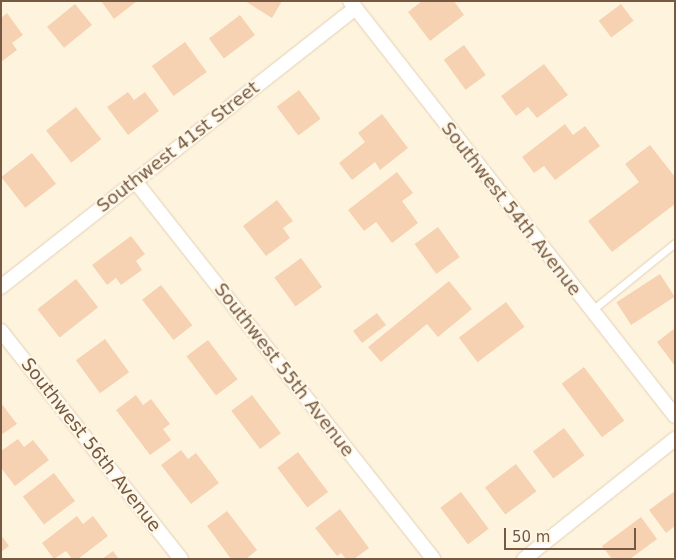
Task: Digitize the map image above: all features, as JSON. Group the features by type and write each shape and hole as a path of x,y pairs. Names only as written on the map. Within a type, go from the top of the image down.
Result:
{"street":[{"name":"Southwest 41st Street","path":"1,287 352,5"},
{"name":"Southwest 54th Avenue","path":"352,5 675,416"},
{"name":"Southwest 55th Avenue","path":"135,181 433,559"},
{"name":"Southwest 56th Avenue","path":"1,331 181,559"},
{"path":"524,559 675,439"}],"lane":[{"path":"591,311 675,243"}],"building":[{"path":"101,1 137,1 114,19"},
{"path":"245,1 282,1 272,18"},
{"path":"422,1 454,1 464,15 430,41 408,12"},
{"path":"75,4 92,25 64,48 47,27"},
{"path":"621,4 634,21 611,38 599,21"},
{"path":"7,13 23,35 12,43 17,50 1,62 1,18"},
{"path":"240,15 255,35 224,58 209,38"},
{"path":"185,42 207,72 174,96 152,66"},
{"path":"464,45 486,75 466,90 444,60"},
{"path":"544,64 568,95 537,118 528,107 516,116 501,96"},
{"path":"299,90 321,119 298,136 277,107"},
{"path":"128,92 134,100 145,92 159,111 128,135 107,107"},
{"path":"76,107 101,139 71,163 46,130"},
{"path":"382,114 408,148 380,170 375,162 352,180 339,163 365,142 358,133"},
{"path":"565,124 573,135 585,126 600,146 555,180 544,166 534,173 522,157"},
{"path":"650,145 675,177 675,204 612,252 588,221 639,182 625,164"},
{"path":"32,153 56,184 25,208 1,177"},
{"path":"397,172 413,193 402,201 418,223 392,243 376,222 364,231 348,210"},
{"path":"277,200 293,221 283,228 290,238 266,256 243,226"},
{"path":"438,227 460,257 436,274 415,244"},
{"path":"131,236 145,254 136,261 142,270 121,285 116,278 107,285 92,265"},
{"path":"301,258 322,287 295,307 274,277"},
{"path":"660,274 675,297 631,325 616,302"},
{"path":"76,279 98,307 60,338 37,309"},
{"path":"449,281 472,309 438,337 427,324 381,362 368,347"},
{"path":"161,285 192,325 173,340 142,300"},
{"path":"506,302 525,327 478,362 459,338"},
{"path":"377,313 386,325 362,343 353,331"},
{"path":"675,328 675,366 657,342"},
{"path":"105,339 129,372 100,393 76,360"},
{"path":"208,340 237,379 216,395 186,356"},
{"path":"584,367 624,421 602,437 562,384"},
{"path":"136,395 143,405 151,399 170,424 163,429 171,440 150,455 116,410"},
{"path":"252,395 281,433 260,449 231,411"},
{"path":"1,403 17,424 1,435"},
{"path":"564,428 584,455 553,479 533,451"},
{"path":"18,439 24,447 33,440 49,460 15,486 1,468 1,451"},
{"path":"181,450 188,459 196,453 219,483 191,504 161,465"},
{"path":"298,452 328,492 307,508 277,468"},
{"path":"516,464 536,491 505,515 485,487"},
{"path":"54,473 75,501 44,524 23,496"},
{"path":"675,491 675,526 666,533 649,510"},
{"path":"461,492 489,529 468,544 440,508"},
{"path":"340,509 369,548 354,559 346,559 341,553 337,556 315,528"},
{"path":"227,511 257,550 246,559 231,559 207,526"},
{"path":"77,516 83,524 93,516 108,536 78,559 72,559 66,551 54,559 42,543"},
{"path":"641,517 657,539 630,559 612,559 602,546"},
{"path":"1,535 9,546 1,552"},
{"path":"113,551 119,559 102,559"}]}
